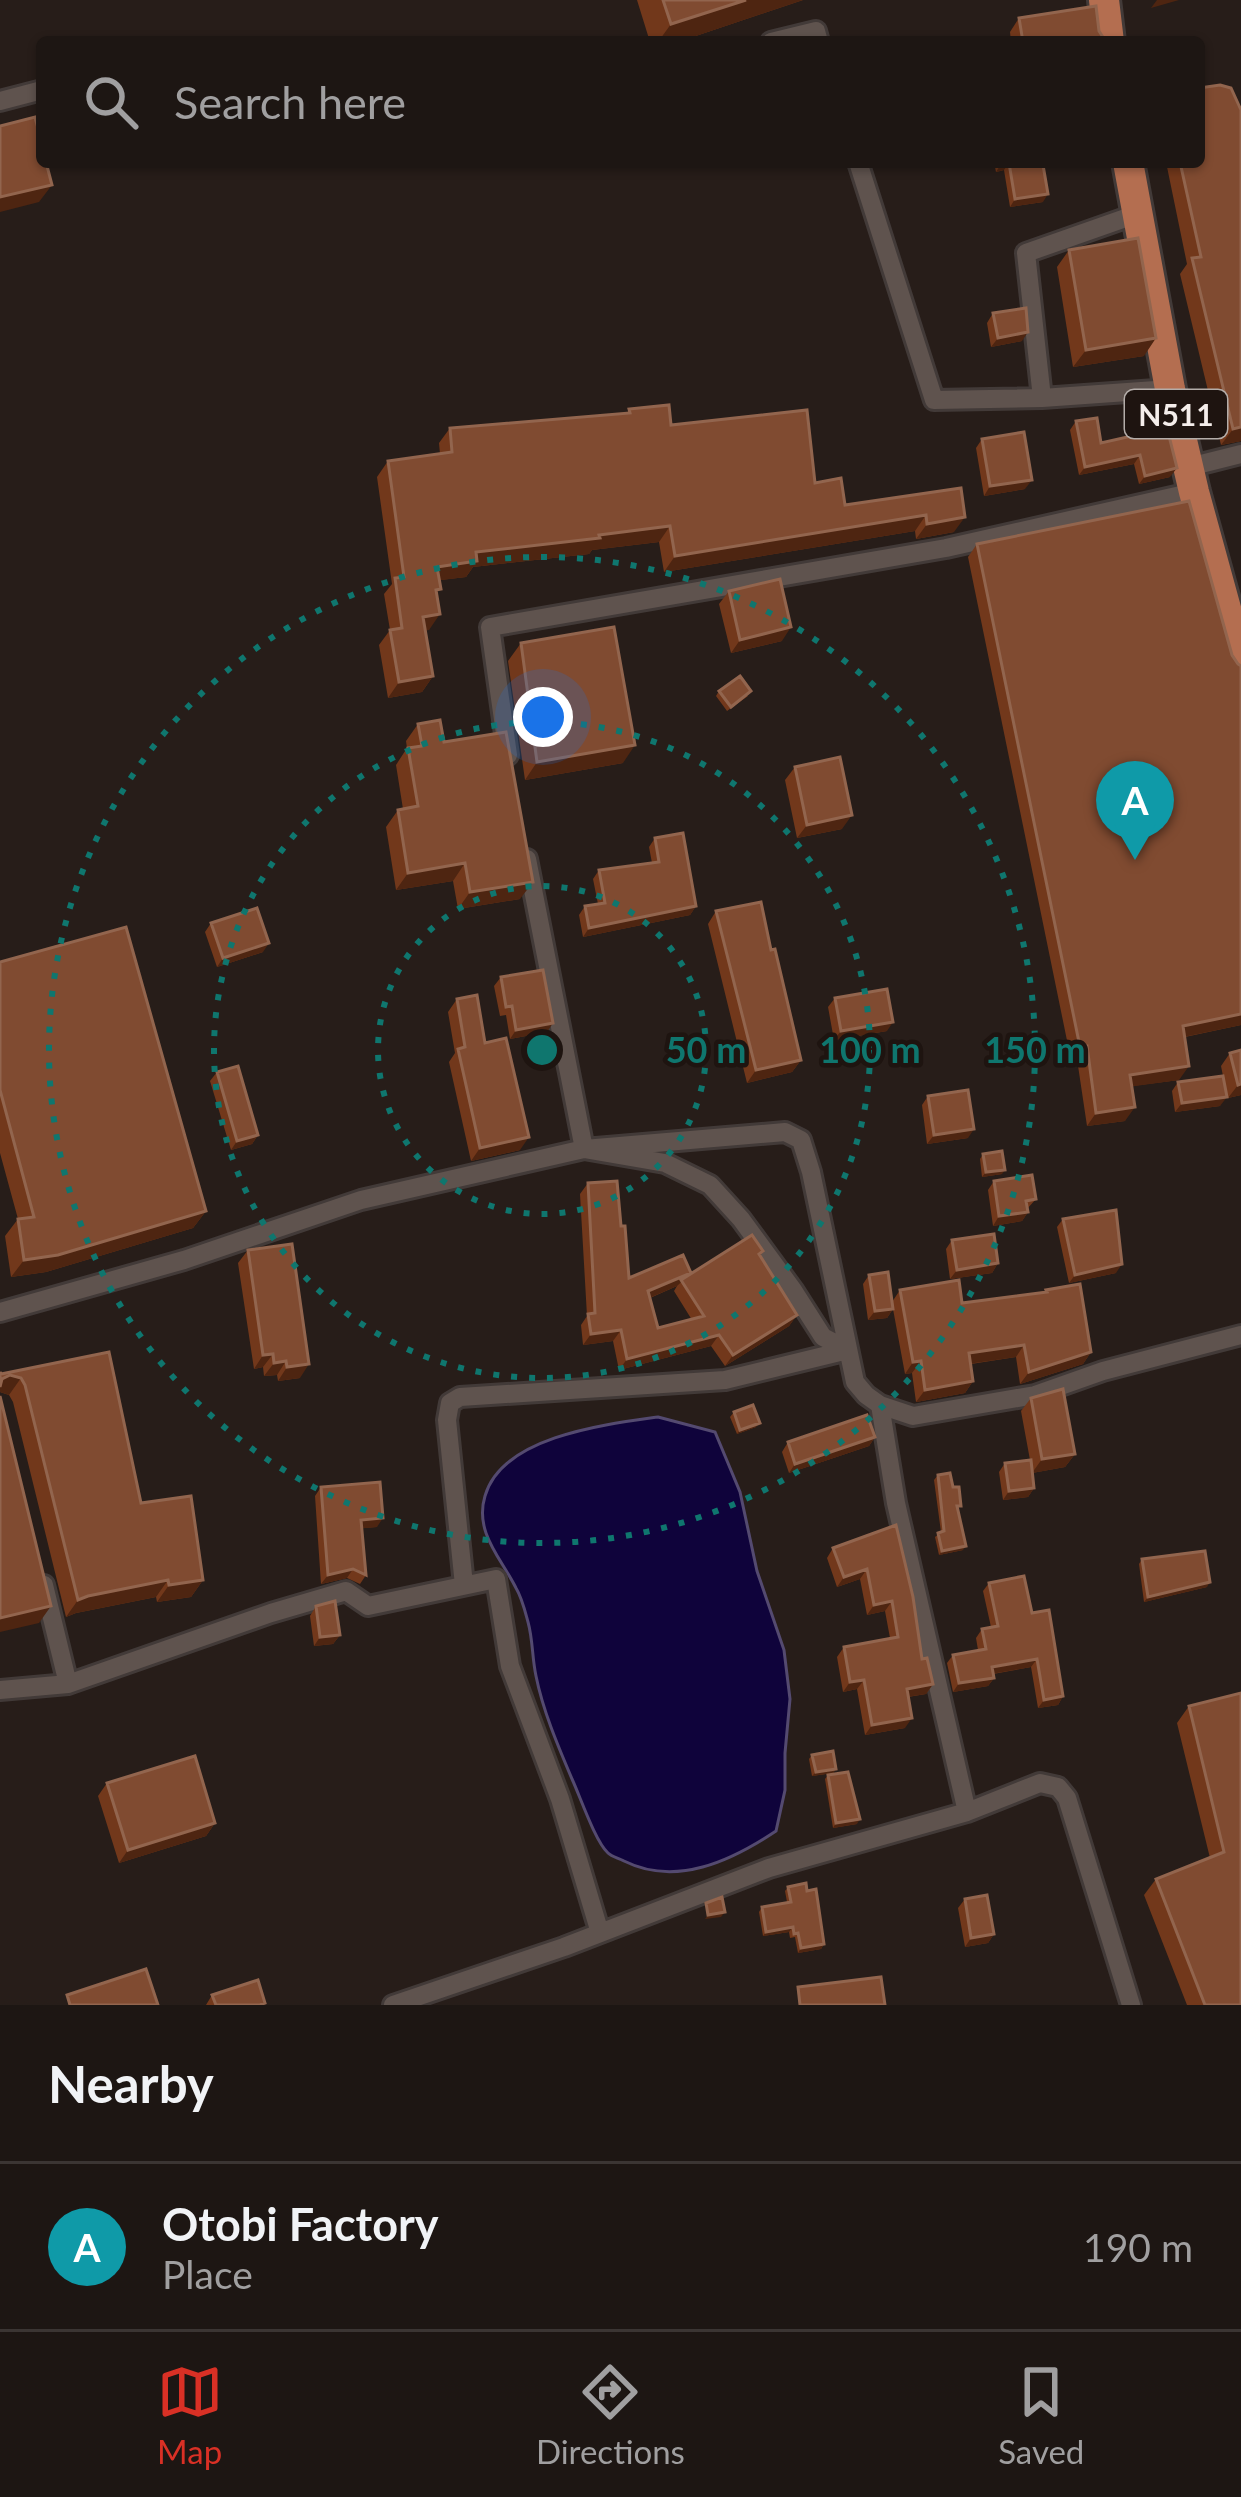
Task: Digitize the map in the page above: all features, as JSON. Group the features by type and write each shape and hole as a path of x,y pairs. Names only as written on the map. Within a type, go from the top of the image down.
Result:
{"highway":[{"path":"1104,0 1108,36"},
{"name":"N511","path":"1128,168 1170,389 1241,663"}],"street":[{"path":"0,101 36,92"},
{"path":"860,168 934,400 1170,389"},
{"path":"1042,398 1026,253 1137,214"},
{"path":"510,769 490,627 946,548 1192,480 1241,454"},
{"path":"523,839 584,1149"},
{"path":"0,1312 184,1260 361,1200 584,1149 785,1132 801,1140 811,1172 855,1382 880,1405 913,1416 1035,1395 1103,1371 1241,1335"},
{"path":"584,1149 664,1163 710,1185 741,1219 823,1336 848,1350"},
{"path":"464,1586 447,1420 451,1403 460,1397 724,1380 848,1350"},
{"path":"880,1405 896,1503 967,1812"},
{"path":"40,1568 68,1684"},
{"path":"0,1690 68,1684 346,1591 368,1606 496,1579 510,1666 560,1799 600,1934"},
{"path":"393,2005 600,1934 769,1868 967,1812 1040,1783 1058,1787 1067,1798 1131,2005"}],"shaded area":[{"path":"658,1417 715,1432 740,1492 757,1571 784,1650 790,1699 785,1790 776,1831 722,1861 683,1871 644,1868 610,1854 598,1839 547,1715 522,1600 483,1521 485,1496 495,1476 512,1459 534,1446 585,1429"}],"building":[{"path":"663,0 746,0 671,24"},
{"path":"1096,6 1102,36 1022,36 1019,18"},
{"path":"1205,87 1231,88 1241,110 1241,427 1233,429 1192,258 1201,257 1181,168 1205,168"},
{"path":"35,117 36,168 48,168 52,185 0,197 0,126"},
{"path":"1010,168 1044,168 1048,194 1015,199"},
{"path":"1138,238 1156,338 1086,350 1069,250"},
{"path":"1026,308 1028,332 998,338 993,313"},
{"path":"669,405 671,425 807,410 815,483 841,478 845,505 961,488 965,517 927,524 926,515 675,556 670,526 476,552 477,561 437,567 440,614 423,617 433,676 399,682 390,630 402,628 395,578 404,577 388,461 452,452 450,428 630,413 629,409"},
{"path":"1097,418 1101,443 1167,428 1177,468 1145,476 1140,455 1085,467 1076,421"},
{"path":"1024,432 1032,480 990,486 982,439"},
{"path":"1189,501 1232,655 1241,666 1241,1014 1183,1026 1189,1066 1130,1075 1135,1107 1096,1113 1087,1046 1080,1047 977,544"},
{"path":"780,579 791,627 740,640 729,591"},
{"path":"614,627 635,745 537,762 521,643"},
{"path":"740,676 751,691 731,707 719,691"},
{"path":"440,720 444,742 506,732 533,882 470,892 465,863 408,873 398,810 418,806 408,748 422,746 418,724"},
{"path":"840,757 852,815 807,825 795,767"},
{"path":"683,833 696,906 589,928 585,906 605,903 599,870 659,862 655,838"},
{"path":"761,902 801,1060 756,1070 716,911"},
{"path":"257,908 269,943 223,958 211,923"},
{"path":"126,927 206,1211 58,1255 24,1260 18,1219 34,1217 0,1090 0,962"},
{"path":"543,970 553,1023 516,1030 501,977"},
{"path":"887,989 893,1022 841,1031 835,998"},
{"path":"477,995 485,1043 506,1038 529,1137 480,1148 458,1049 465,1047 457,999"},
{"path":"1241,1050 1241,1084 1238,1085 1230,1053"},
{"path":"238,1066 258,1135 237,1141 217,1072"},
{"path":"1223,1076 1227,1097 1182,1103 1178,1082"},
{"path":"968,1090 974,1129 934,1135 928,1096"},
{"path":"1002,1151 1005,1170 986,1172 983,1154"},
{"path":"1032,1175 1036,1199 1026,1201 1028,1212 999,1216 994,1181"},
{"path":"617,1181 629,1278 683,1255 691,1273 648,1291 658,1328 704,1316 681,1280 752,1235 797,1315 733,1355 719,1335 627,1359 621,1330 591,1334 588,1314 595,1313 588,1183"},
{"path":"1116,1210 1122,1264 1075,1275 1063,1219"},
{"path":"994,1234 998,1263 957,1270 952,1240"},
{"path":"292,1244 309,1364 287,1367 286,1361 274,1363 273,1354 263,1355 248,1250"},
{"path":"888,1272 893,1309 875,1311 869,1275"},
{"path":"959,1280 962,1303 1080,1284 1091,1352 1029,1372 1024,1345 969,1353 973,1381 925,1390 921,1361 913,1362 900,1290"},
{"path":"109,1352 141,1503 191,1496 203,1580 169,1585 168,1580 78,1600 25,1385 21,1378 10,1375 0,1387 0,1372"},
{"path":"1063,1389 1075,1454 1042,1459 1031,1398"},
{"path":"0,1396 51,1606 0,1618"},
{"path":"753,1405 760,1423 740,1430 734,1412"},
{"path":"867,1415 875,1437 795,1464 788,1442"},
{"path":"1031,1460 1034,1488 1009,1491 1005,1463"},
{"path":"950,1473 953,1487 959,1487 961,1506 957,1506 966,1546 942,1551 938,1475"},
{"path":"380,1482 383,1518 361,1520 366,1575 353,1569 328,1575 321,1487"},
{"path":"896,1525 922,1659 927,1658 933,1684 907,1689 912,1718 872,1725 864,1680 850,1682 844,1647 898,1637 892,1601 874,1605 867,1569 844,1577 833,1548"},
{"path":"1205,1551 1210,1582 1148,1597 1142,1559"},
{"path":"1024,1576 1032,1613 1049,1610 1063,1696 1044,1700 1037,1659 992,1667 994,1678 959,1683 953,1655 986,1649 982,1629 998,1626 989,1583"},
{"path":"335,1601 340,1635 320,1637 316,1606"},
{"path":"1241,1693 1241,2005 1205,2005 1156,1879 1224,1852 1189,1706"},
{"path":"833,1751 836,1769 816,1772 812,1755"},
{"path":"195,1756 215,1823 128,1850 107,1783"},
{"path":"848,1772 860,1819 836,1823 828,1775"},
{"path":"806,1883 807,1891 816,1889 824,1944 801,1948 793,1927 766,1932 762,1907 791,1902 788,1887"},
{"path":"987,1895 994,1934 971,1938 965,1899"},
{"path":"722,1897 725,1912 708,1915 706,1903"},
{"path":"146,1969 158,2005 70,2005 67,1995"},
{"path":"881,1977 885,2005 800,2005 798,1987"},
{"path":"258,1980 265,2003 216,2005 212,1995"}],"place":[{"name":"Otobi Factory","path":"1135,860"}]}
